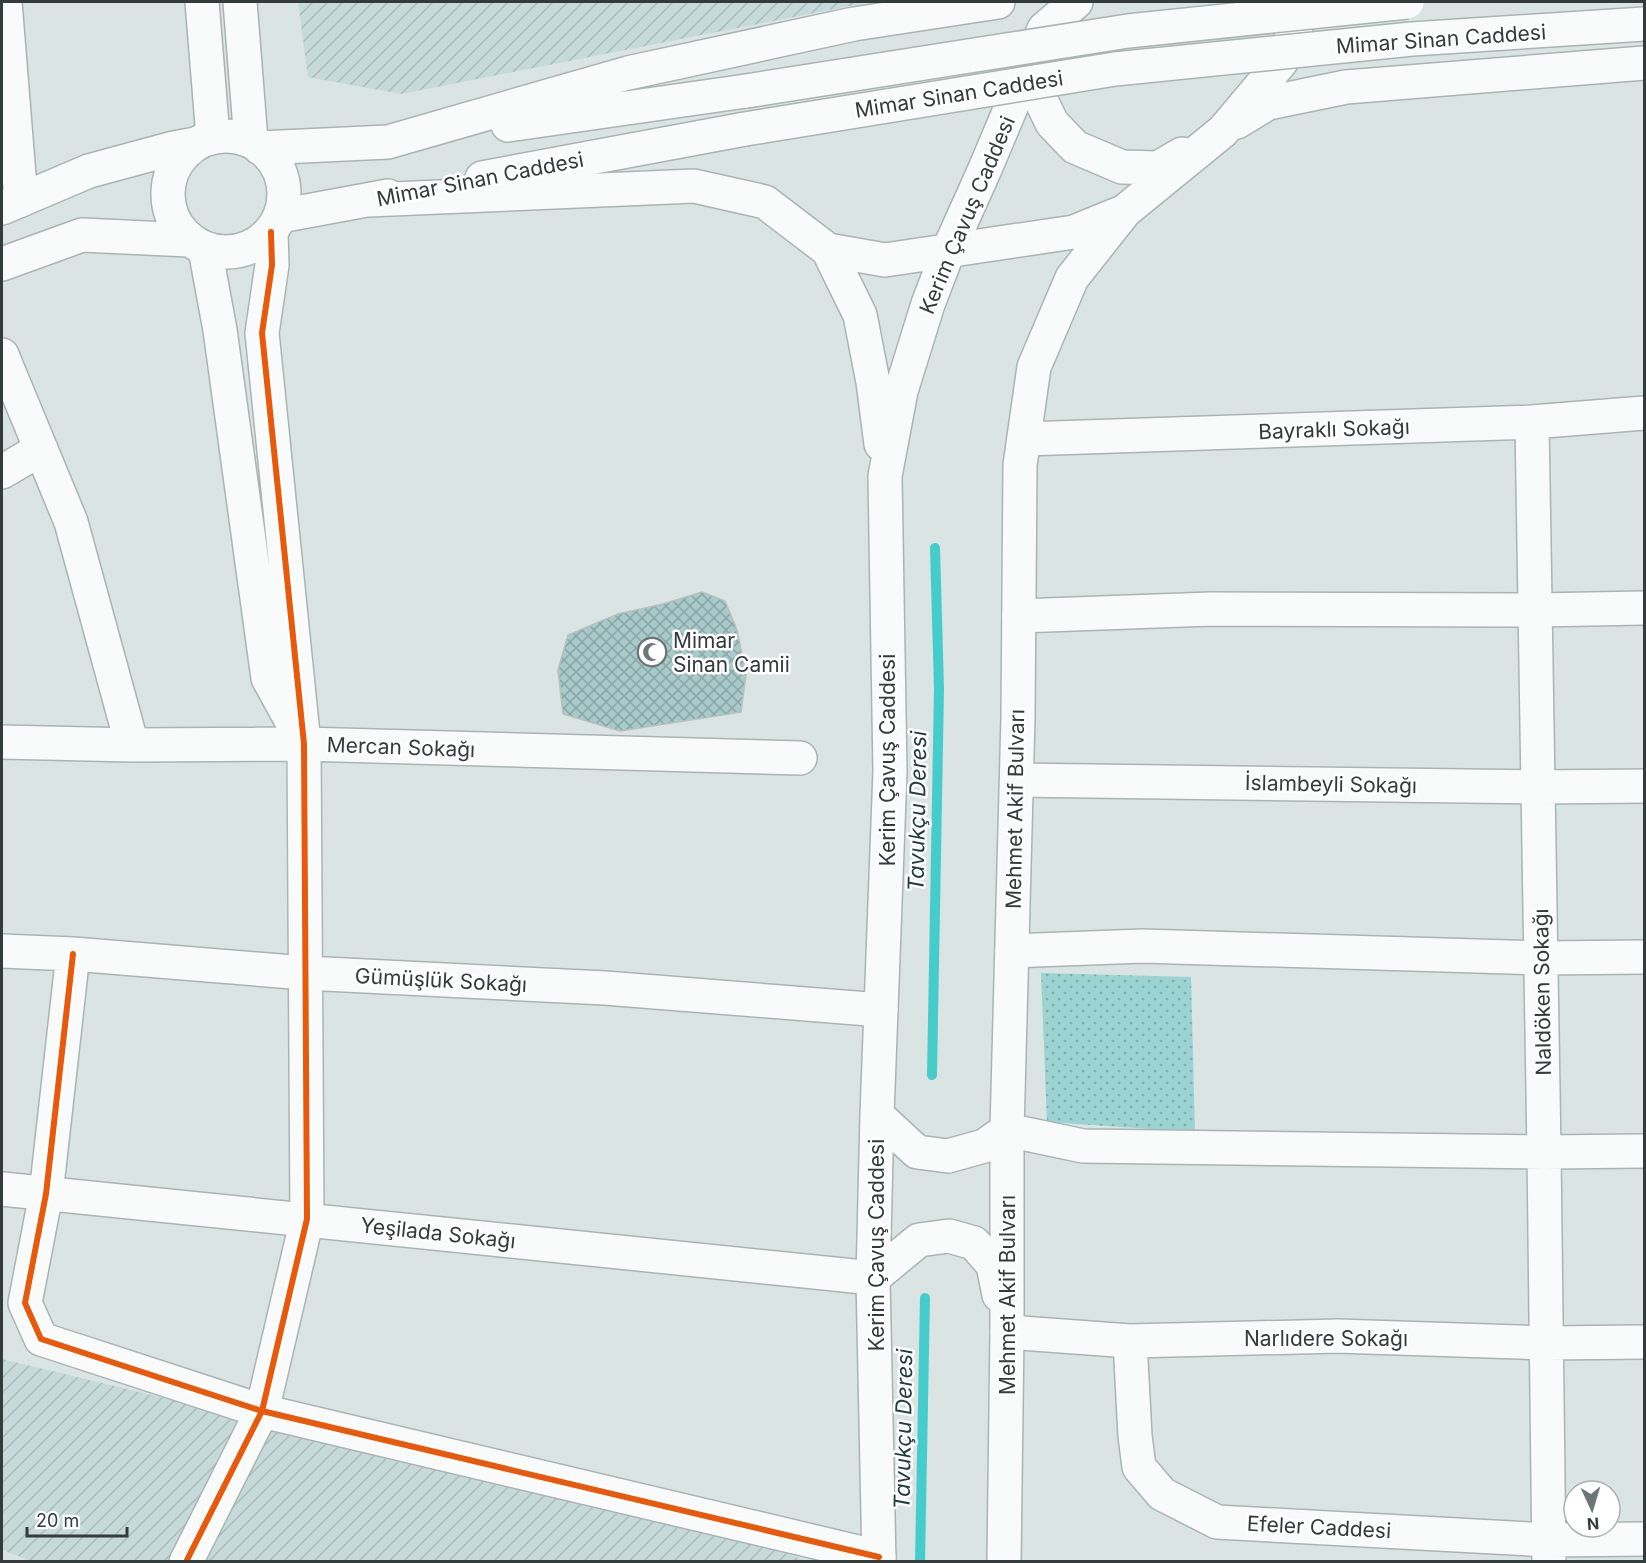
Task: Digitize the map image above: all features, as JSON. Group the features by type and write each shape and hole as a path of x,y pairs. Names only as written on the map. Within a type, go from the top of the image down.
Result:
{"street":[{"path":"5,2 11,204 89,171 174,148 232,137 266,151 277,165 283,182 284,199 275,224 272,265 262,333 304,744 307,1219 262,1412 186,1562"},
{"path":"202,2 204,141"},
{"path":"240,2 255,145"},
{"path":"255,145 388,142 628,73 854,24 998,2"},
{"name":"Kerim Çavuş Caddesi","path":"879,1559 873,1278 890,771 885,476 901,390 928,304 949,249 1044,29 1076,2"},
{"path":"1223,131 1281,62 1306,2"},
{"name":"Mimar Sinan Caddesi","path":"388,142 746,91 1128,31 1407,2"},
{"name":"Mimar Sinan Caddesi","path":"275,224 368,200 745,129 1114,69 1412,39 1644,24"},
{"path":"1035,52 1038,94 1052,123 1075,147 1122,167 1158,168 1269,104 1346,87 1644,63"},
{"name":"Mehmet Akif Bulvarı","path":"1004,1562 1007,1332 1006,1130 1017,780 1020,465 1034,367 1072,278 1125,211 1223,131"},
{"path":"204,141 182,156 172,172 167,191 169,209 177,226 197,244 220,330 268,678 304,744"},
{"path":"368,200 694,186 765,202 828,250 860,315 873,382 885,476"},
{"path":"828,250 885,260 1074,232 1125,211"},
{"path":"2,264 82,235 197,244 223,254 241,251 257,243 275,224"},
{"path":"2,355 71,522 132,745"},
{"name":"Bayraklı Sokağı","path":"1024,439 1532,422 1644,413"},
{"name":"Naldöken Sokağı","path":"1532,422 1542,958 1548,1551"},
{"path":"2,472 41,449"},
{"path":"1019,615 1211,609 1644,608"},
{"name":"Mercan Sokağı","path":"2,742 132,745 304,744 800,758"},
{"name":"İslambeyli Sokağı","path":"1017,780 1538,787 1644,786"},
{"path":"1012,951 1143,946 1542,958 1644,957"},
{"name":"Gümüşlük Sokağı","path":"2,951 72,954 305,973 605,988 881,1010"},
{"path":"72,954 46,1194 25,1303 41,1339 262,1412 879,1559"},
{"path":"877,1115 917,1152 948,1156 984,1146 1006,1130 1083,1146 1544,1152 1644,1151"},
{"name":"Yeşilada Sokağı","path":"2,1189 873,1278"},
{"path":"873,1278 919,1240 949,1236 974,1243 993,1265 1007,1332"},
{"name":"Narlıdere Sokağı","path":"1007,1332 1130,1341 1338,1336 1546,1343 1644,1342"},
{"name":"Efeler Caddesi","path":"1130,1341 1135,1436 1140,1467 1162,1494 1216,1522 1548,1551 1644,1539"}],"shaded area":[{"path":"298,2 870,2 401,94 308,77"},
{"path":"1041,973 1191,977 1195,1132 1047,1122"},
{"path":"2,1359 738,1536 807,1561 34,1562 2,1550"}],"building":[{"name":"Mimar Sinan Camii","path":"702,592 725,601 737,630 746,674 741,712 620,731 563,714 558,670 568,635 618,614"}],"waterway":[{"name":"Tavukçu Deresi","path":"932,1075 939,689 935,548"},
{"name":"Tavukçu Deresi","path":"920,1562 925,1298"}],"cycle path":[{"path":"186,1562 262,1411 307,1219 304,744 262,333 272,265 271,232"},
{"path":"73,954 46,1194 25,1303 41,1339 262,1411 879,1557"}],"place":[{"name":"Mimar Sinan Camii","path":"652,652"}]}
